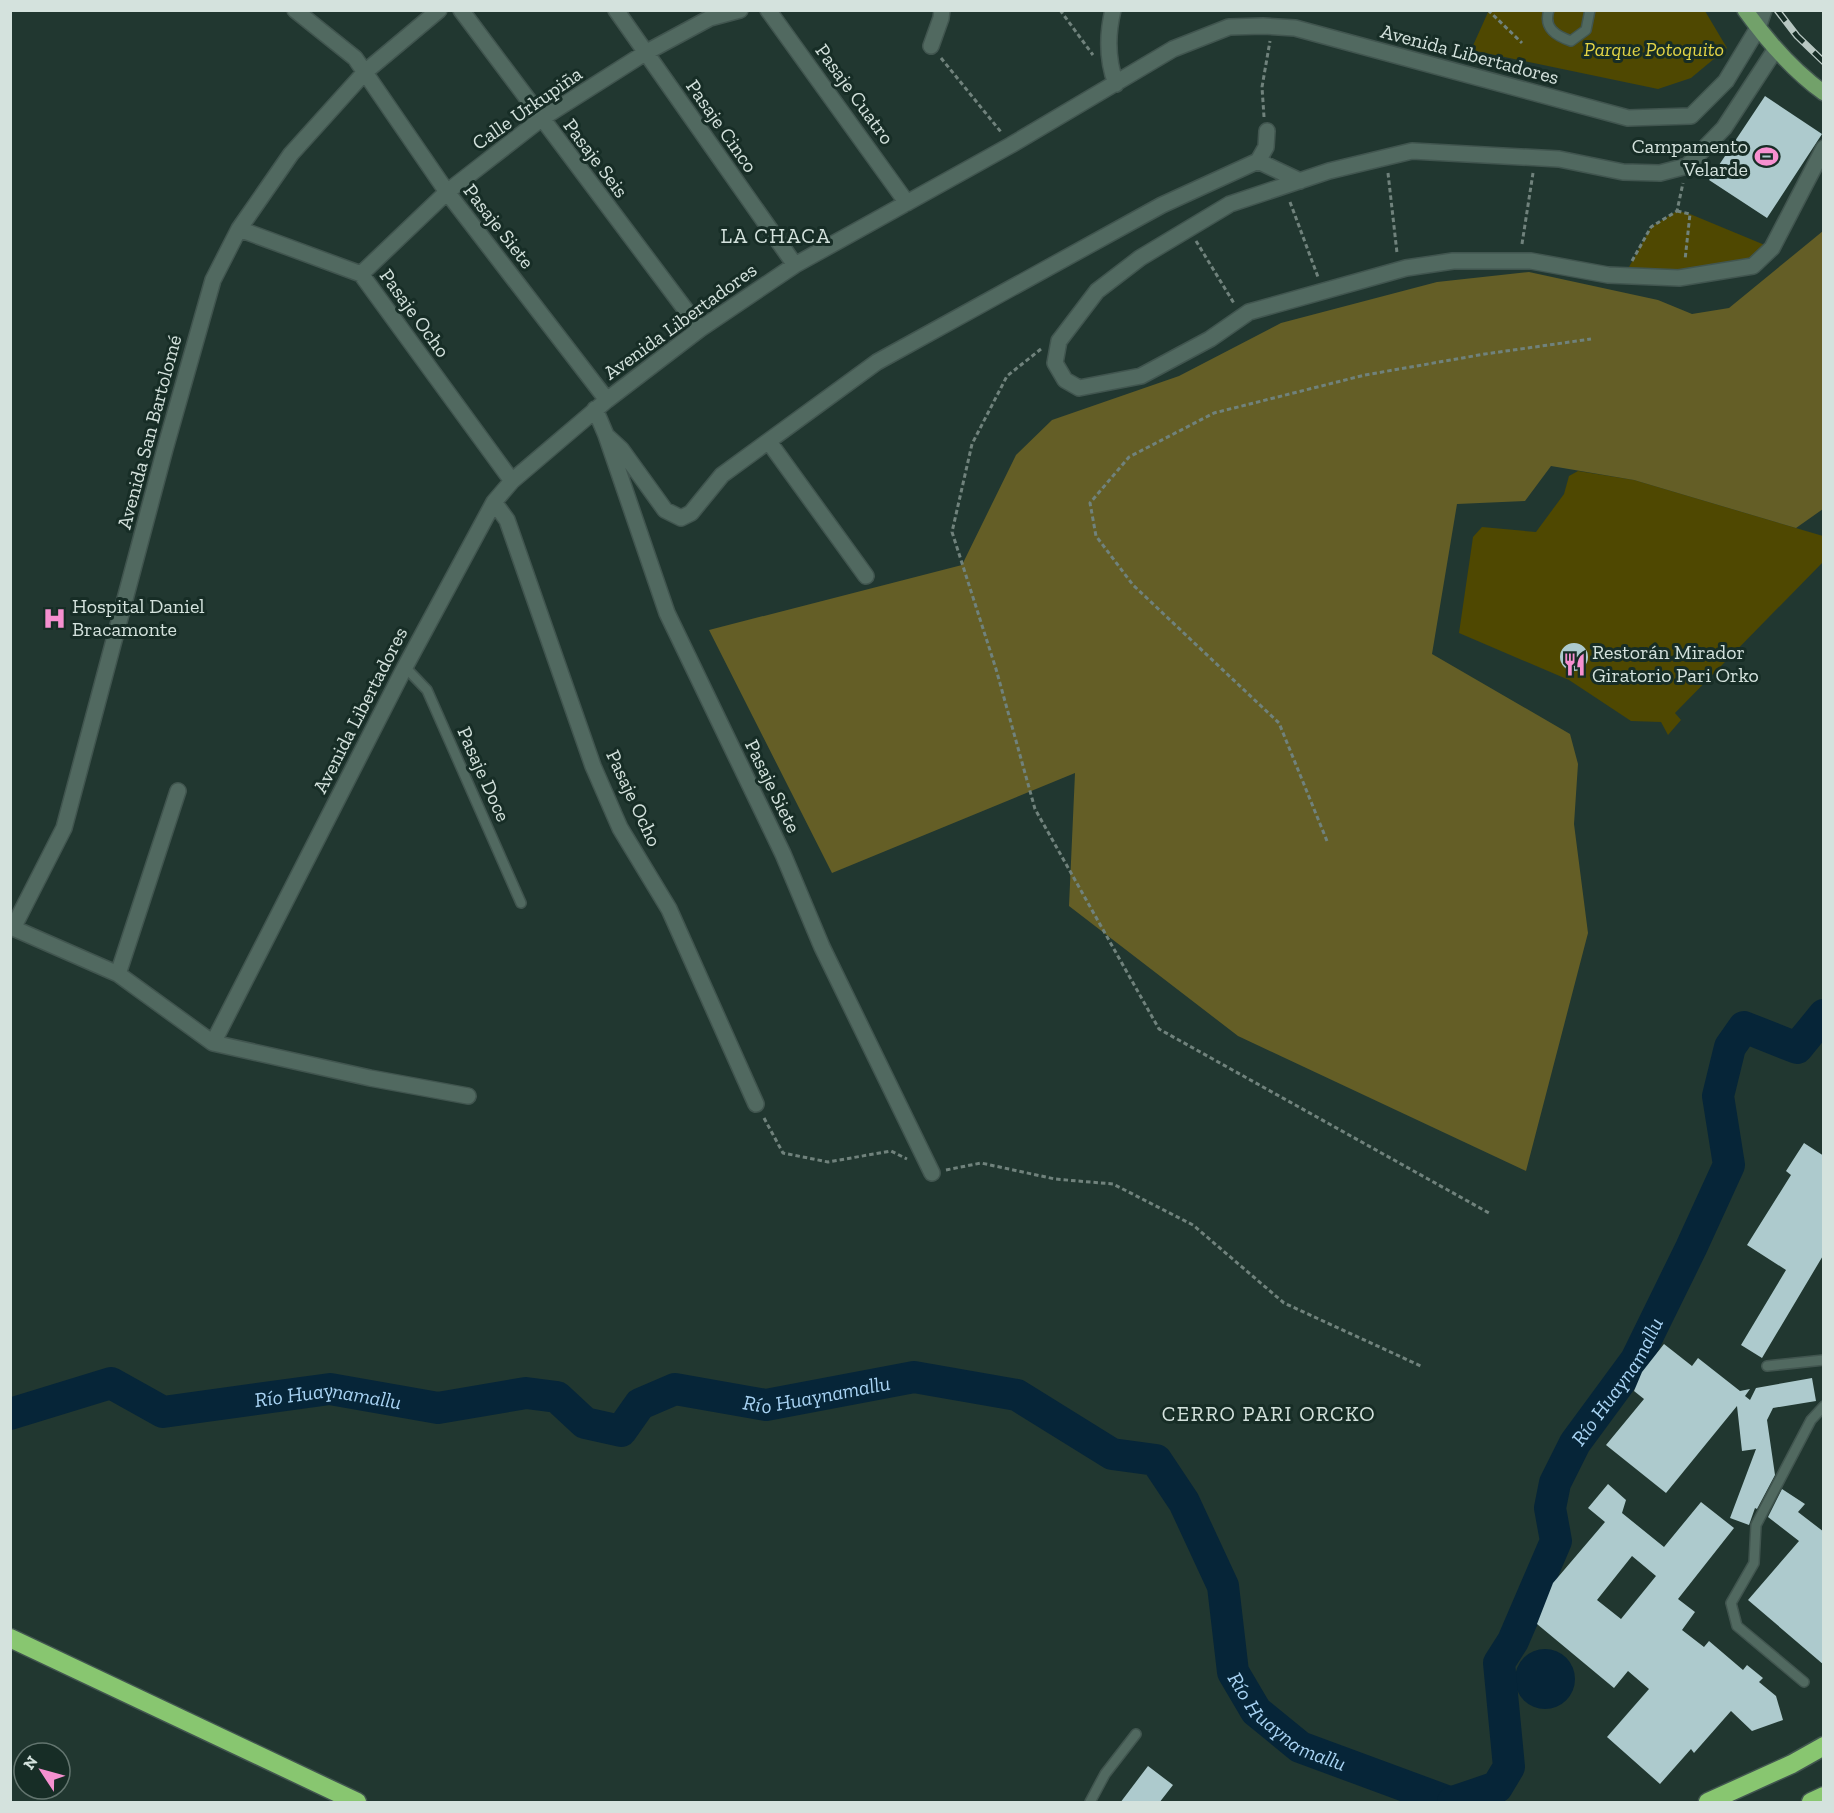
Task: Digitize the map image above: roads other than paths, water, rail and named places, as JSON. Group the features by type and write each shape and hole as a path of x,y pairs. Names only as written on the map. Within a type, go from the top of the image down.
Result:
{"highway":[{"path":"10,1638 357,1803"},
{"path":"1708,1803 1792,1764 1824,1746"},
{"path":"1811,1803 1824,1796"}],"main road":[{"path":"1745,10 1775,50 1824,93"}],"street":[{"name":"Pasaje Siete","path":"295,10 355,58 447,192 601,404 606,435 667,613 783,854 822,947 933,1173"},
{"name":"Avenida San Bartolomé","path":"12,928 64,828 165,449 213,280 239,229 291,154 365,72 439,10"},
{"name":"Pasaje Seis","path":"460,10 700,330"},
{"name":"Pasaje Cinco","path":"616,10 795,265"},
{"name":"Calle Urkupiña","path":"361,274 447,192 541,119 645,53 710,18 740,10"},
{"name":"Pasaje Cuatro","path":"768,10 907,203"},
{"path":"931,46 942,10"},
{"path":"1113,10 1108,32 1113,77"},
{"name":"Avenida Libertadores","path":"213,1043 405,667 494,502 512,481 601,404 700,330 795,265 1011,145 1113,77 1173,49 1229,27 1295,28 1628,118 1691,116 1726,81 1758,28 1764,10"},
{"path":"1775,50 1724,128 1687,166 1660,173 1623,172 1559,159 1412,151 1329,171 1230,204 1140,258 1097,291 1059,341 1055,363 1065,380 1079,388 1141,376 1209,339 1249,312 1399,270 1453,261 1531,261 1624,276 1684,277 1753,266 1772,248 1824,148"},
{"path":"606,435 621,449 665,510 681,518 691,513 722,476 877,362 1162,205 1258,161 1266,147 1267,131"},
{"path":"1258,161 1300,181"},
{"name":"Pasaje Ocho","path":"239,229 361,274 512,481"},
{"path":"769,442 866,576"},
{"name":"Pasaje Ocho","path":"494,502 507,520 593,765 620,828 669,909 756,1104"},
{"path":"118,974 178,791"},
{"path":"12,928 118,974 213,1043 370,1078 468,1096"}],"lane":[{"path":"1549,10 1547,15 1549,28 1558,37 1571,41 1586,30 1590,10"},
{"name":"Pasaje Doce","path":"405,667 427,690 521,903"},
{"path":"1767,1366 1824,1360"},
{"path":"1804,1682 1737,1626 1731,1603 1754,1563 1756,1525 1811,1420 1824,1406"},
{"path":"1090,1803 1106,1774 1136,1734"}],"water":[{"path":"1545,1649 1562,1654 1570,1662 1575,1679 1570,1696 1562,1704 1545,1709 1528,1704 1520,1696 1515,1679 1520,1662 1528,1654"}],"waterway":[{"name":"Río Huaynamallu","path":"1453,1802 1497,1787 1509,1767 1499,1663 1513,1641 1556,1541 1550,1508 1555,1483 1575,1443 1636,1360 1729,1165 1718,1096 1730,1047 1744,1027 1797,1048 1824,1015"},
{"name":"Río Huaynamallu","path":"10,1414 111,1383 163,1412 330,1389 438,1408 526,1393 557,1397 585,1423 621,1431 640,1404 675,1389 766,1405 914,1377 1017,1395 1112,1454 1156,1460 1184,1502 1223,1586 1233,1672 1256,1711 1300,1747 1449,1802"}],"railway":[{"path":"1777,10 1797,36 1824,62"}],"place":[{"name":"Campamento Velarde","path":"1766,157"},
{"name":"Hospital Daniel Bracamonte","path":"54,618"},
{"name":"Restorán Mirador Giratorio Pari Orko","path":"1574,664"}],"district":[{"name":"LA CHACA","path":"776,235"},
{"name":"CERRO PARI ORCKO","path":"1269,1413"}],"park label":[{"name":"Parque Potoquito","path":"1654,49"}]}
